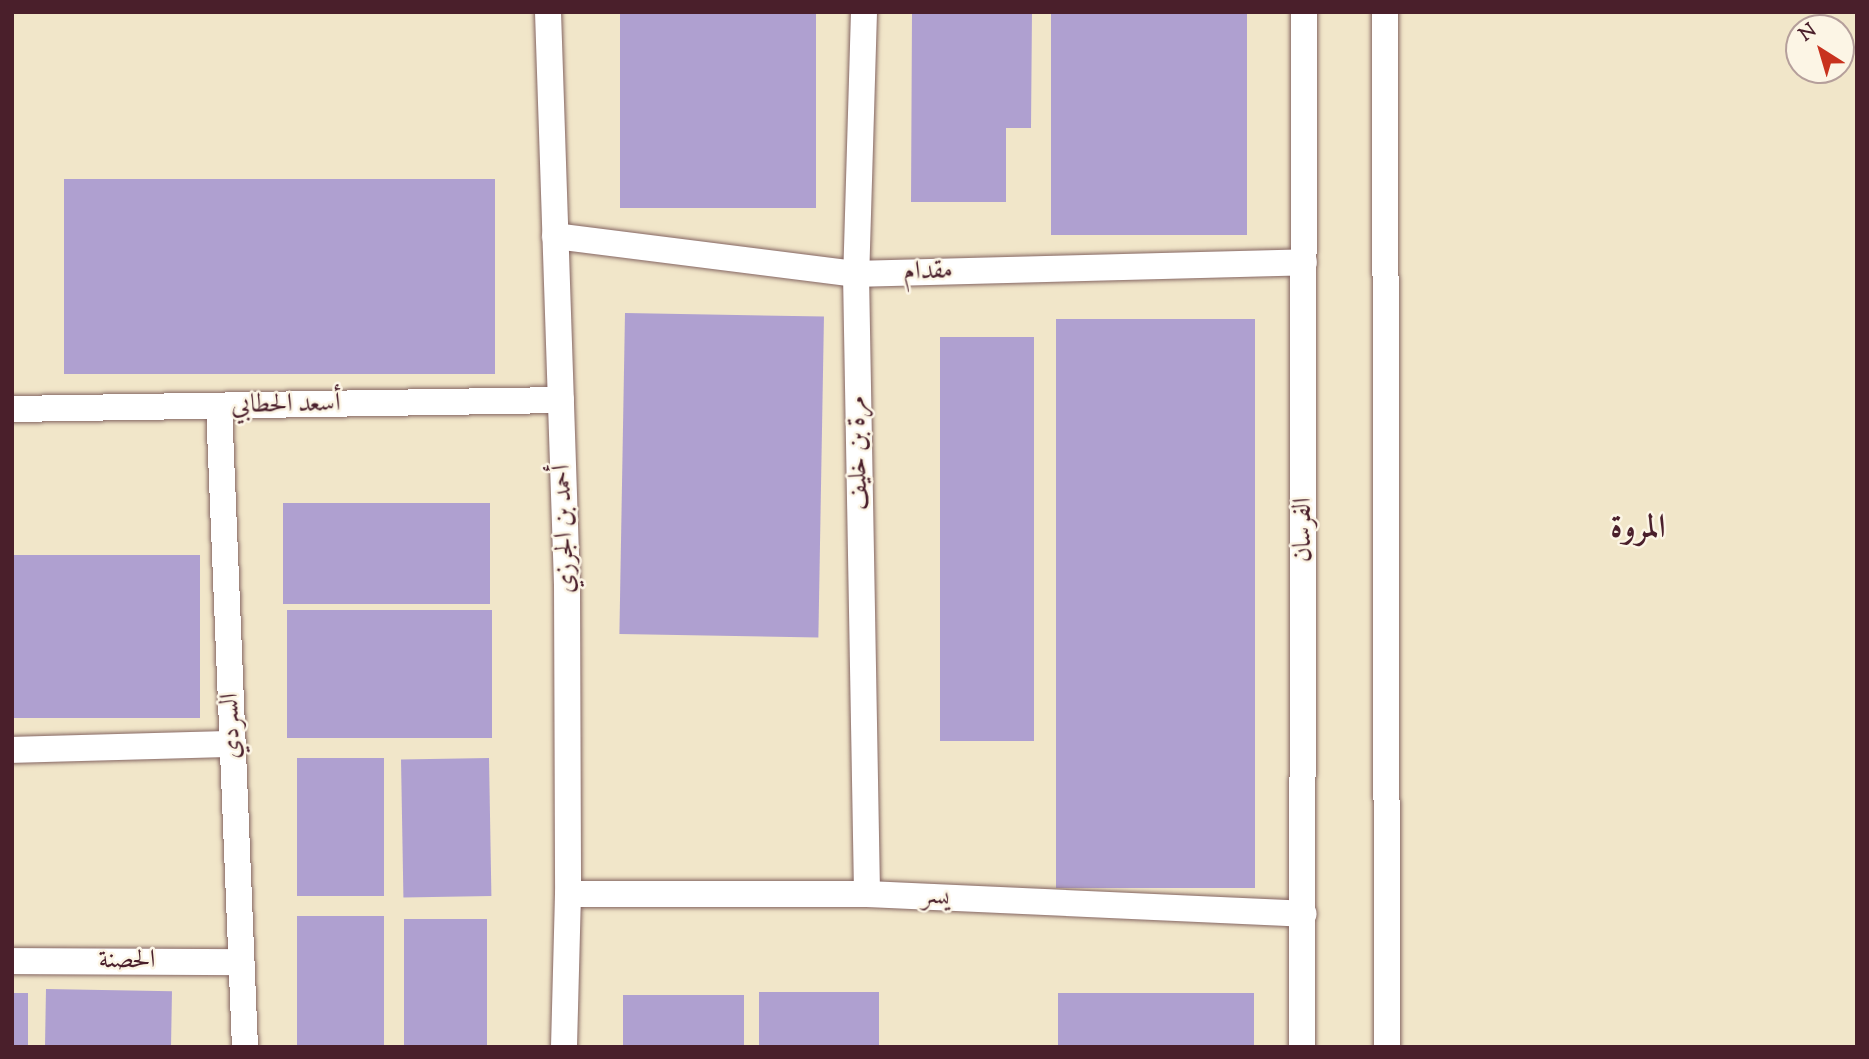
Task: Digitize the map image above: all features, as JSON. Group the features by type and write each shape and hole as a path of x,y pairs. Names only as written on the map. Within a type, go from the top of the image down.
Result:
{"street":[{"name":"أحمد بن الجرزي","path":"548,12 567,585 568,894 564,1047"},
{"name":"مرة بن خليف","path":"864,12 856,274 867,894"},
{"name":"الفرسان","path":"1302,1047 1304,12"},
{"path":"1385,12 1387,1047"},
{"name":"مقدام","path":"555,236 856,274 1304,262"},
{"name":"أسعد الحطابي","path":"12,409 561,400"},
{"name":"السردي","path":"219,406 245,1047"},
{"path":"12,750 233,744"},
{"name":"يسر","path":"568,894 867,894 1304,914"},
{"name":"الحصنة","path":"12,961 242,962"}],"building":[{"path":"620,12 816,12 816,208 620,208"},
{"path":"912,12 1032,12 1031,128 1006,128 1006,202 911,202"},
{"path":"1051,12 1247,12 1247,235 1051,235"},
{"path":"64,179 495,179 495,374 64,374"},
{"path":"625,313 824,316 818,637 619,634"},
{"path":"1056,319 1255,319 1255,888 1056,888"},
{"path":"940,337 1034,337 1034,741 940,741"},
{"path":"283,503 490,503 490,604 283,604"},
{"path":"12,555 200,555 200,718 12,718"},
{"path":"287,610 492,610 492,738 287,738"},
{"path":"297,758 384,758 384,896 297,896"},
{"path":"489,758 491,896 403,898 401,760"},
{"path":"297,916 384,916 384,1047 297,1047"},
{"path":"404,919 487,919 487,1047 404,1047"},
{"path":"46,989 172,991 171,1047 45,1047"},
{"path":"759,992 879,992 879,1047 759,1047"},
{"path":"12,993 28,993 28,1047 12,1047"},
{"path":"1058,993 1254,993 1254,1047 1058,1047"},
{"path":"623,995 744,995 744,1047 623,1047"}],"district":[{"name":"المروة","path":"1638,530"}]}
